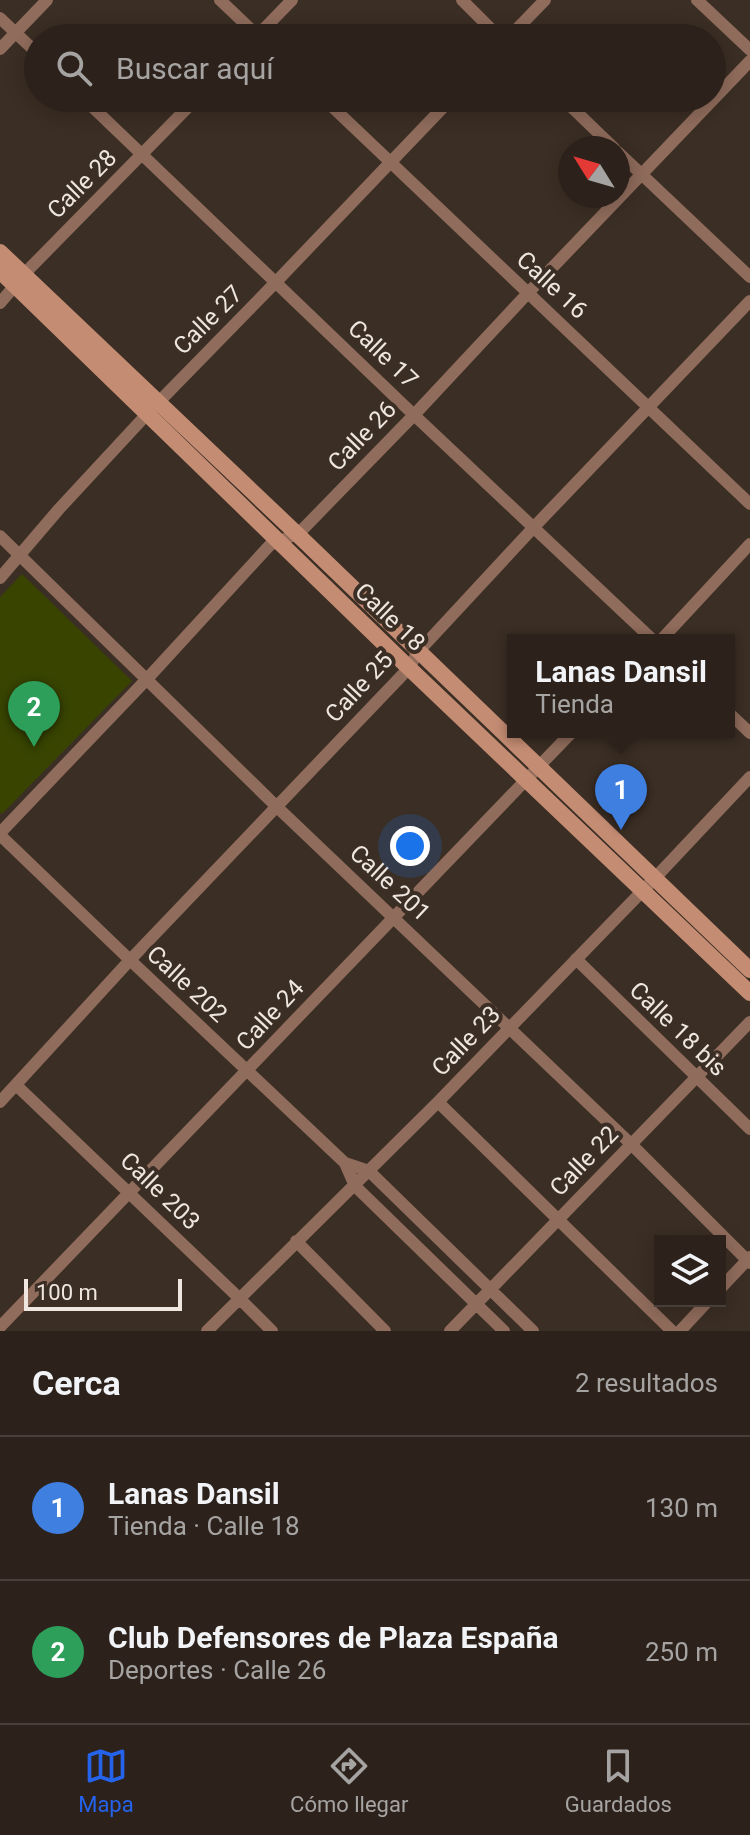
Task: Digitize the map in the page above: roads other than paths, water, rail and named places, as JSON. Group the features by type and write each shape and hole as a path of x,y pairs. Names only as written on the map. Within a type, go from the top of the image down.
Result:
{"street":[{"path":"0,49 47,0"},
{"path":"220,0 245,24"},
{"path":"270,24 292,0"},
{"path":"462,0 486,24"},
{"path":"522,24 545,0"},
{"path":"697,0 722,24"},
{"path":"0,18 24,41"},
{"path":"726,27 750,50"},
{"name":"Calle 26","path":"726,86 750,61"},
{"name":"Calle 17","path":"97,112 647,634"},
{"name":"Calle 28","path":"0,303 183,112"},
{"name":"Calle 16","path":"338,112 750,504"},
{"name":"Calle 27","path":"0,578 153,408 439,112"},
{"path":"577,112 601,136"},
{"name":"Calle 26","path":"0,834 270,545 297,534 701,112"},
{"path":"630,163 750,277"},
{"name":"Calle 18","path":"0,252 19,280 153,408 297,534 507,737"},
{"name":"Calle 18","path":"0,271 19,280"},
{"name":"Calle 25","path":"0,1102 130,960 409,668 418,652 534,527 750,301"},
{"name":"Calle 18","path":"153,408 277,541 750,993"},
{"name":"Calle 201","path":"0,536 749,1260"},
{"path":"667,634 750,544"},
{"path":"735,719 750,733"},
{"name":"Calle 18","path":"508,738 750,970"},
{"name":"Calle 24","path":"0,1327 566,738"},
{"name":"Calle 23","path":"207,1331 438,1102 750,777"},
{"name":"Calle 202","path":"0,834 345,1163 355,1186 504,1331"},
{"name":"Calle 18 bis","path":"576,959 750,1129"},
{"name":"Calle 22","path":"450,1331 750,1022"},
{"name":"Calle 203","path":"16,1085 272,1331"},
{"path":"438,1102 672,1331"},
{"name":"Calle 202","path":"345,1163 369,1171 533,1331"},
{"path":"296,1241 385,1331"},
{"path":"726,1283 749,1260"},
{"path":"680,1331 702,1307"}],"place":[{"name":"Club Defensores de Plaza España","path":"34,747"},
{"name":"Lanas Dansil","path":"621,830"}]}
